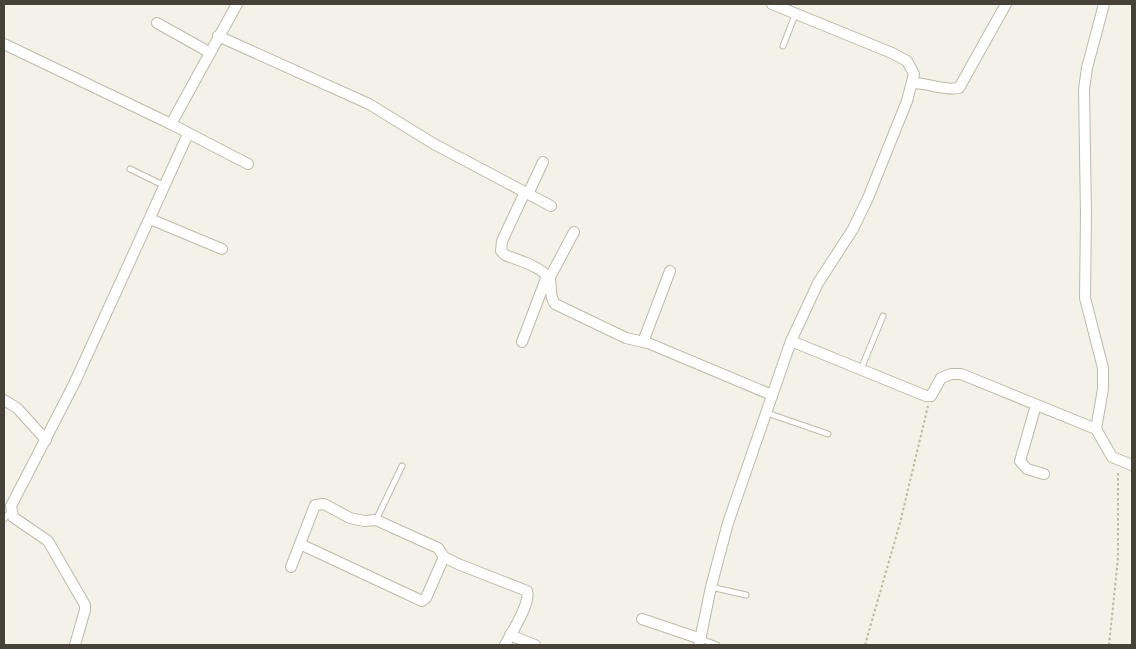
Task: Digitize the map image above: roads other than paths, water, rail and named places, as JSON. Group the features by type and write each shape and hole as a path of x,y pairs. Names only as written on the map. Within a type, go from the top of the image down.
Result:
{"street":[{"path":"171,124 236,4"},
{"path":"642,619 700,642 711,586 728,523 791,341 818,283 853,229 868,198 913,83 914,74 907,61 791,10 772,4"},
{"path":"913,83 930,84 950,89 959,88 1006,4"},
{"path":"1104,4 1087,68 1084,89 1085,298 1103,368 1103,389 1096,430 1108,453 1118,460 1132,465"},
{"path":"157,23 209,52"},
{"path":"218,36 369,104 434,144 551,206"},
{"path":"4,44 171,124 248,164"},
{"path":"75,645 85,605 48,541 13,517 7,515 15,495 46,440 74,384 188,134"},
{"path":"543,162 502,241 501,251 505,255 548,277"},
{"path":"150,219 222,250"},
{"path":"522,342 548,277 574,232"},
{"path":"643,342 670,271"},
{"path":"548,277 551,295 555,304 626,338 643,342 772,395"},
{"path":"791,341 860,370 930,396 941,378 951,374 961,374 1096,430"},
{"path":"4,400 17,408 46,440"},
{"path":"1036,405 1020,461 1028,469 1044,474"},
{"path":"291,567 312,508 318,503 350,518 364,521 376,520 438,548 444,557 527,591 528,596 520,616 505,645"},
{"path":"300,544 422,601 426,598 444,557"},
{"path":"510,635 535,645"}],"lane":[{"path":"782,46 791,10"},
{"path":"130,169 165,186"},
{"path":"860,370 883,316"},
{"path":"766,412 828,434"},
{"path":"376,520 402,466"},
{"path":"711,586 746,595"},
{"path":"700,642 717,645"}]}
